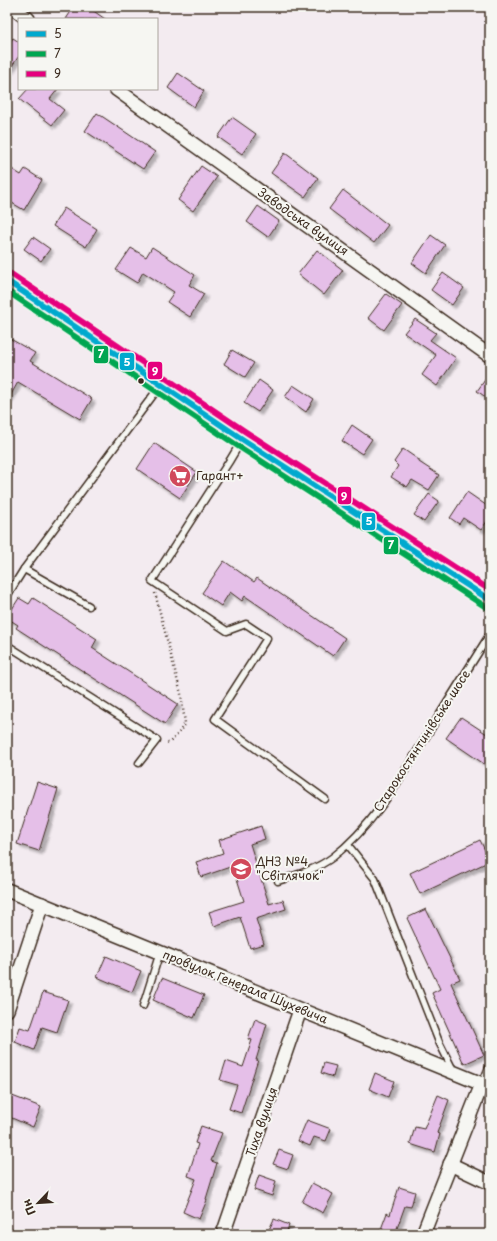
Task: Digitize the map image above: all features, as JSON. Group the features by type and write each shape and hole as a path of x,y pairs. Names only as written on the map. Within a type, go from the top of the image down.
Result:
{"main road":[{"path":"7,281 242,439 490,600"}],"street":[{"path":"12,7 27,18"},
{"name":"Заводська вулиця","path":"117,90 490,356"},
{"name":"провулок Генерала Шухевича","path":"7,890 482,1084"},
{"path":"7,1010 42,904"},
{"name":"Тиха вулиця","path":"223,1234 300,1010"},
{"path":"423,1234 482,1084"},
{"path":"450,1164 490,1183"}],"lane":[{"path":"7,596 24,569 161,384"},
{"path":"242,439 152,581 227,631 246,624 268,638 215,719 325,799"},
{"path":"24,569 89,606"},
{"name":"Старокостянтинівське шосе","path":"278,881 303,873 332,858 348,845 365,827 384,803 409,765 490,634"},
{"path":"7,645 157,740 139,763"},
{"path":"348,845 375,879 439,1042 453,1072"},
{"path":"143,1006 160,952"},
{"path":"482,1084 490,1065"}],"path":[{"path":"152,581 181,694 185,723 178,734 169,743 157,740"}],"building":[{"path":"74,7 88,7 104,18 67,18"},
{"path":"13,38 18,41 18,57 7,73 7,46"},
{"path":"178,73 204,91 194,107 168,88"},
{"path":"27,90 57,90 50,99 64,110 52,125 19,99"},
{"path":"97,113 155,152 143,169 85,131"},
{"path":"232,117 256,134 242,154 218,137"},
{"path":"285,153 318,178 305,197 271,173"},
{"path":"7,166 21,175 25,169 42,180 24,210 7,200"},
{"path":"201,166 217,177 193,211 178,200"},
{"path":"343,190 388,225 374,243 329,209"},
{"path":"258,206 279,221 268,237 247,222"},
{"path":"64,208 97,229 86,247 53,226"},
{"path":"431,235 445,245 426,273 412,263"},
{"path":"33,237 50,249 41,261 24,249"},
{"path":"152,247 195,275 189,285 204,294 190,317 167,302 174,292 143,272 137,283 116,270 131,248 146,257"},
{"path":"317,250 343,270 324,295 298,274"},
{"path":"443,273 464,288 452,305 431,290"},
{"path":"386,294 402,305 384,330 368,318"},
{"path":"415,319 436,333 430,340 456,358 437,386 422,375 436,355 404,333"},
{"path":"7,337 35,353 30,361 92,399 80,419 18,382 7,402"},
{"path":"232,350 254,363 245,377 224,364"},
{"path":"490,373 490,400 477,391"},
{"path":"259,380 273,390 258,412 244,403"},
{"path":"293,385 314,399 306,412 285,397"},
{"path":"352,425 372,439 362,454 342,441"},
{"path":"154,443 197,472 180,498 137,469"},
{"path":"403,449 439,475 429,490 412,480 407,487 391,477 398,466 394,462"},
{"path":"467,492 490,508 490,517 481,530 463,518 459,524 450,518"},
{"path":"429,494 439,501 424,522 414,515"},
{"path":"224,561 254,582 257,578 345,638 333,656 245,596 242,601 230,592 221,606 202,593"},
{"path":"19,598 29,604 33,598 97,639 92,648 178,704 165,724 16,628 18,625 7,617"},
{"path":"461,717 490,736 490,768 446,738"},
{"path":"37,782 58,789 39,851 17,844"},
{"path":"261,826 265,839 250,844 269,904 283,900 286,909 256,919 264,944 250,948 240,917 214,926 209,912 244,901 233,866 201,877 196,862 223,853 219,840"},
{"path":"480,840 490,861 420,894 410,873"},
{"path":"426,909 460,979 451,983 484,1055 464,1064 432,993 440,989 407,918"},
{"path":"106,956 141,971 132,992 97,977"},
{"path":"162,978 204,995 194,1018 153,1000"},
{"path":"43,992 68,1000 57,1032 42,1027 34,1050 15,1042 20,1027 30,1030"},
{"path":"255,1019 267,1024 256,1060 258,1060 241,1113 229,1109 237,1085 220,1080 226,1061 243,1067 252,1040 248,1039"},
{"path":"324,1063 336,1066 333,1077 321,1073"},
{"path":"375,1073 394,1081 388,1097 369,1089"},
{"path":"7,1094 41,1107 33,1127 7,1116"},
{"path":"438,1095 449,1100 437,1133 440,1134 435,1152 410,1144 415,1127 424,1129"},
{"path":"307,1120 331,1129 326,1141 314,1137 310,1146 298,1141"},
{"path":"201,1126 222,1133 211,1161 217,1163 206,1199 207,1200 199,1219 183,1212 196,1179 188,1176 198,1144 195,1143"},
{"path":"279,1150 293,1155 288,1169 273,1164"},
{"path":"259,1175 276,1181 272,1196 254,1190"},
{"path":"312,1183 333,1194 323,1213 302,1202"},
{"path":"399,1187 415,1192 411,1207 405,1206 395,1234 381,1229 387,1213 390,1215"},
{"path":"274,1219 289,1225 286,1234 267,1234"}],"transit line":[{"name":"9","path":"11,274 246,432 490,590"},
{"name":"5","path":"7,281 242,439 490,600"},
{"name":"7","path":"7,291 238,446 486,607"}],"place":[{"name":"Гарант+","path":"180,476"},
{"name":"ДНЗ №4 \"Світлячок\"","path":"241,869"}]}
